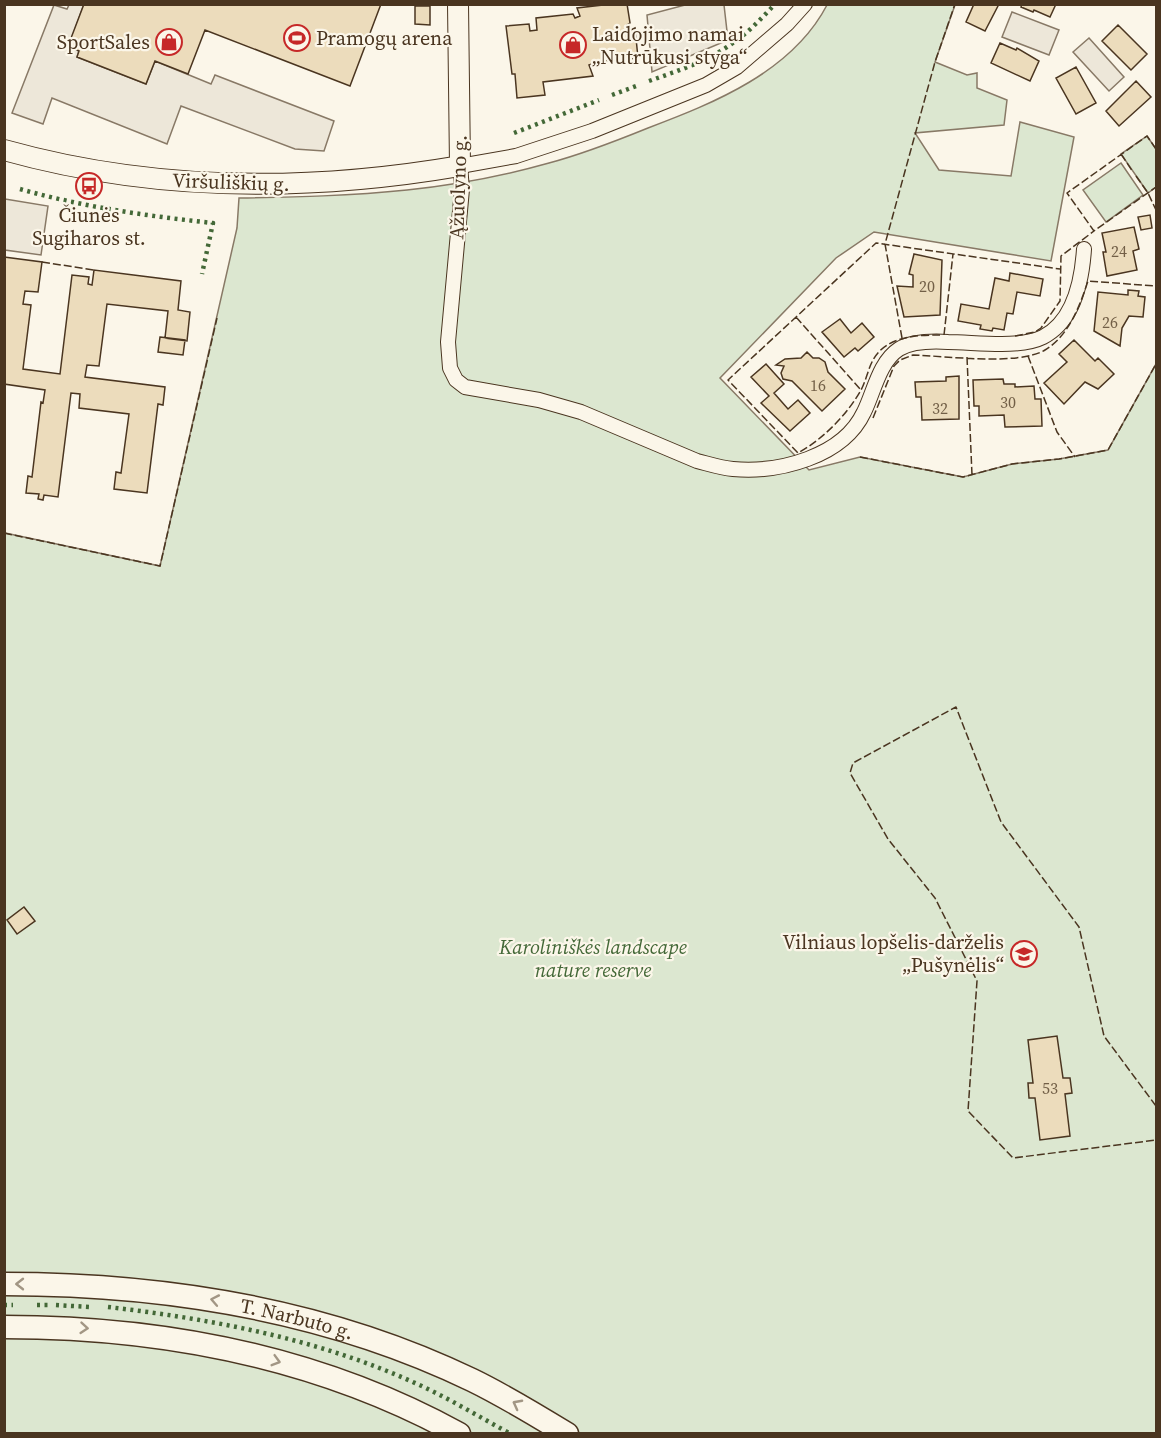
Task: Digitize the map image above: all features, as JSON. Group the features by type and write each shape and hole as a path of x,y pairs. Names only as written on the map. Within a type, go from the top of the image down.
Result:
{"main road":[{"name":"Ąžuolyno g.","path":"458,4 460,166"},
{"name":"Viršuliškių g.","path":"4,150 88,170 155,179 228,185 322,183 460,166"},
{"name":"T. Narbuto g.","path":"4,1284 72,1285 202,1297 263,1309 333,1327 396,1349 471,1380 521,1406 567,1434"},
{"path":"4,1327 62,1327 136,1333 194,1341 249,1353 311,1371 375,1394 459,1434"}],"street":[{"path":"460,166 516,156 582,135 706,85 737,67 788,24 805,4"},
{"name":"Ąžuolyno g.","path":"460,166 462,189 448,342 450,368 456,380 465,387 539,400 581,412 697,461 732,469 752,470 789,464 810,458 836,445 853,430 863,414 883,367 891,355 902,348 919,343 1010,343 1042,338 1053,331 1070,308 1079,288 1084,249"}],"green space":[{"name":"Karoliniškės landscape nature reserve","path":"827,5 955,5 935,62 967,75 977,73 977,88 1007,100 1004,125 915,133 939,170 1011,176 1020,122 1074,137 1051,261 874,232 836,258 720,378 809,470 860,457 963,477 1012,464 1059,459 1108,450 1156,364 1156,1433 5,1433 5,533 160,566 237,228 239,198 344,195 425,188 496,176 574,156 699,108 749,82 794,49 812,28"},
{"path":"1147,136 1156,149 1156,187 1148,193 1121,154"},
{"path":"1121,163 1143,195 1106,222 1083,190"}],"shaded area":[{"path":"84,4 69,46 79,51 77,57 146,84 155,61 211,84 215,75 334,121 324,151 295,149 181,106 167,144 52,98 43,124 12,113 54,5 67,9 69,5"},
{"path":"685,5 724,5 728,40 652,72 647,15"},
{"path":"1012,12 1059,30 1049,55 1002,37"},
{"path":"1089,38 1124,77 1109,91 1073,52"},
{"path":"5,199 48,206 41,255 5,250"}],"building":[{"name":"Pramogų arena","path":"84,4 381,4 350,86 205,30 188,74 155,61 146,84 77,57 79,51 68,46"},
{"name":"Laidojimo namai „Nutrūkusi styga“","path":"627,4 630,23 627,25 629,31 635,28 638,58 598,62 589,65 593,76 543,82 545,95 517,98 506,26 529,24 530,31 537,30 536,18 573,14 575,18 580,16 577,8"},
{"path":"974,4 999,4 985,31 966,22"},
{"path":"1022,4 1056,4 1050,17 1021,7"},
{"path":"415,6 430,6 430,25 415,24"},
{"path":"1118,25 1147,54 1131,70 1102,41"},
{"path":"1000,43 1016,50 1017,48 1039,61 1030,81 991,63"},
{"path":"1076,67 1096,103 1076,114 1056,78"},
{"path":"1136,81 1151,97 1119,126 1106,111"},
{"path":"1150,215 1152,228 1141,230 1138,217"},
{"path":"1134,227 1139,249 1133,251 1137,270 1107,276 1102,233"},
{"path":"914,254 942,260 940,315 904,317 897,286 913,287 913,275 909,274"},
{"path":"4,257 42,262 38,292 25,291 23,304 31,305 23,369 60,374 72,275 89,277 88,284 92,285 94,270 181,281 178,310 190,312 187,341 165,338 168,311 107,304 99,366 87,365 85,377 165,387 163,405 158,404 147,493 114,489 116,472 121,473 129,414 79,408 80,394 71,393 58,497 44,495 43,500 38,499 39,494 26,493 28,476 32,477 41,402 43,403 45,390 4,384"},
{"path":"1010,273 1043,279 1040,296 1017,292 1013,314 1007,313 1004,330 980,329 981,325 958,321 961,304 989,309 995,278 1009,281"},
{"path":"1128,290 1139,291 1138,296 1145,297 1143,317 1129,316 1122,328 1120,346 1094,331 1098,292 1128,295"},
{"path":"840,319 851,333 862,323 874,337 858,351 855,348 844,357 822,332"},
{"path":"160,337 185,340 183,355 158,352"},
{"path":"1074,340 1095,361 1098,358 1114,374 1098,389 1085,382 1064,404 1044,383 1067,362 1059,354"},
{"path":"807,352 813,358 819,358 825,362 828,372 845,389 822,411 792,381 783,379 781,373 784,366 776,365 785,359 801,358"},
{"path":"766,364 784,384 774,393 788,409 798,400 810,413 790,431 761,403 769,396 751,377"},
{"path":"959,376 959,419 922,420 921,397 916,397 915,382 946,381 946,377"},
{"path":"1003,379 1004,384 1015,384 1015,387 1034,386 1035,399 1041,399 1042,426 1005,427 1004,415 979,416 979,406 974,406 973,380"},
{"path":"24,907 35,921 17,934 7,920"},
{"path":"1057,1036 1063,1078 1070,1078 1072,1093 1065,1094 1070,1136 1040,1140 1035,1098 1029,1098 1028,1083 1033,1083 1028,1040"}],"hedge":[{"path":"649,81 691,66 721,51 748,31 775,4"},
{"path":"612,95 639,85"},
{"path":"514,133 599,100"},
{"path":"20,189 115,210 213,223 202,274"},
{"path":"4,1305 13,1305"},
{"path":"37,1305 49,1305"},
{"path":"56,1305 89,1307"},
{"path":"108,1307 234,1326 356,1359 444,1397 511,1434"}],"fence":[{"path":"902,338 885,244 935,62 955,4"},
{"path":"1156,149 1147,136 1067,193 1094,231 1156,187"},
{"path":"1121,154 1133,172"},
{"path":"1136,176 1156,210"},
{"path":"1015,336 1035,332 1041,328 1060,301 1061,256 1094,231"},
{"path":"940,335 903,338 886,346 873,360 861,390 842,417 825,434 798,453 728,380 876,243 1060,269"},
{"path":"944,335 953,254"},
{"path":"42,262 94,270"},
{"path":"873,418 894,366 900,360 913,355 1000,359 1033,355 1045,350 1061,337 1077,310 1088,281 1156,286"},
{"path":"796,317 861,390"},
{"path":"4,533 160,566 217,318"},
{"path":"1028,356 1057,432 1075,457"},
{"path":"967,357 972,475"},
{"path":"860,457 963,477 1012,464 1059,459 1108,450 1156,364"},
{"path":"1156,1106 1104,1036 1079,927 1001,822 956,707 853,763 850,773 888,839 935,898 977,981 968,1111 1013,1158 1156,1140"}],"place":[{"name":"Pramogų arena","path":"297,38"},
{"name":"SportSales","path":"169,42"},
{"name":"Laidojimo namai „Nutrūkusi styga“","path":"573,45"},
{"name":"Čiunės Sugiharos st.","path":"89,186"},
{"name":"Vilniaus lopšelis-darželis „Pušynėlis“","path":"1024,954"}]}
